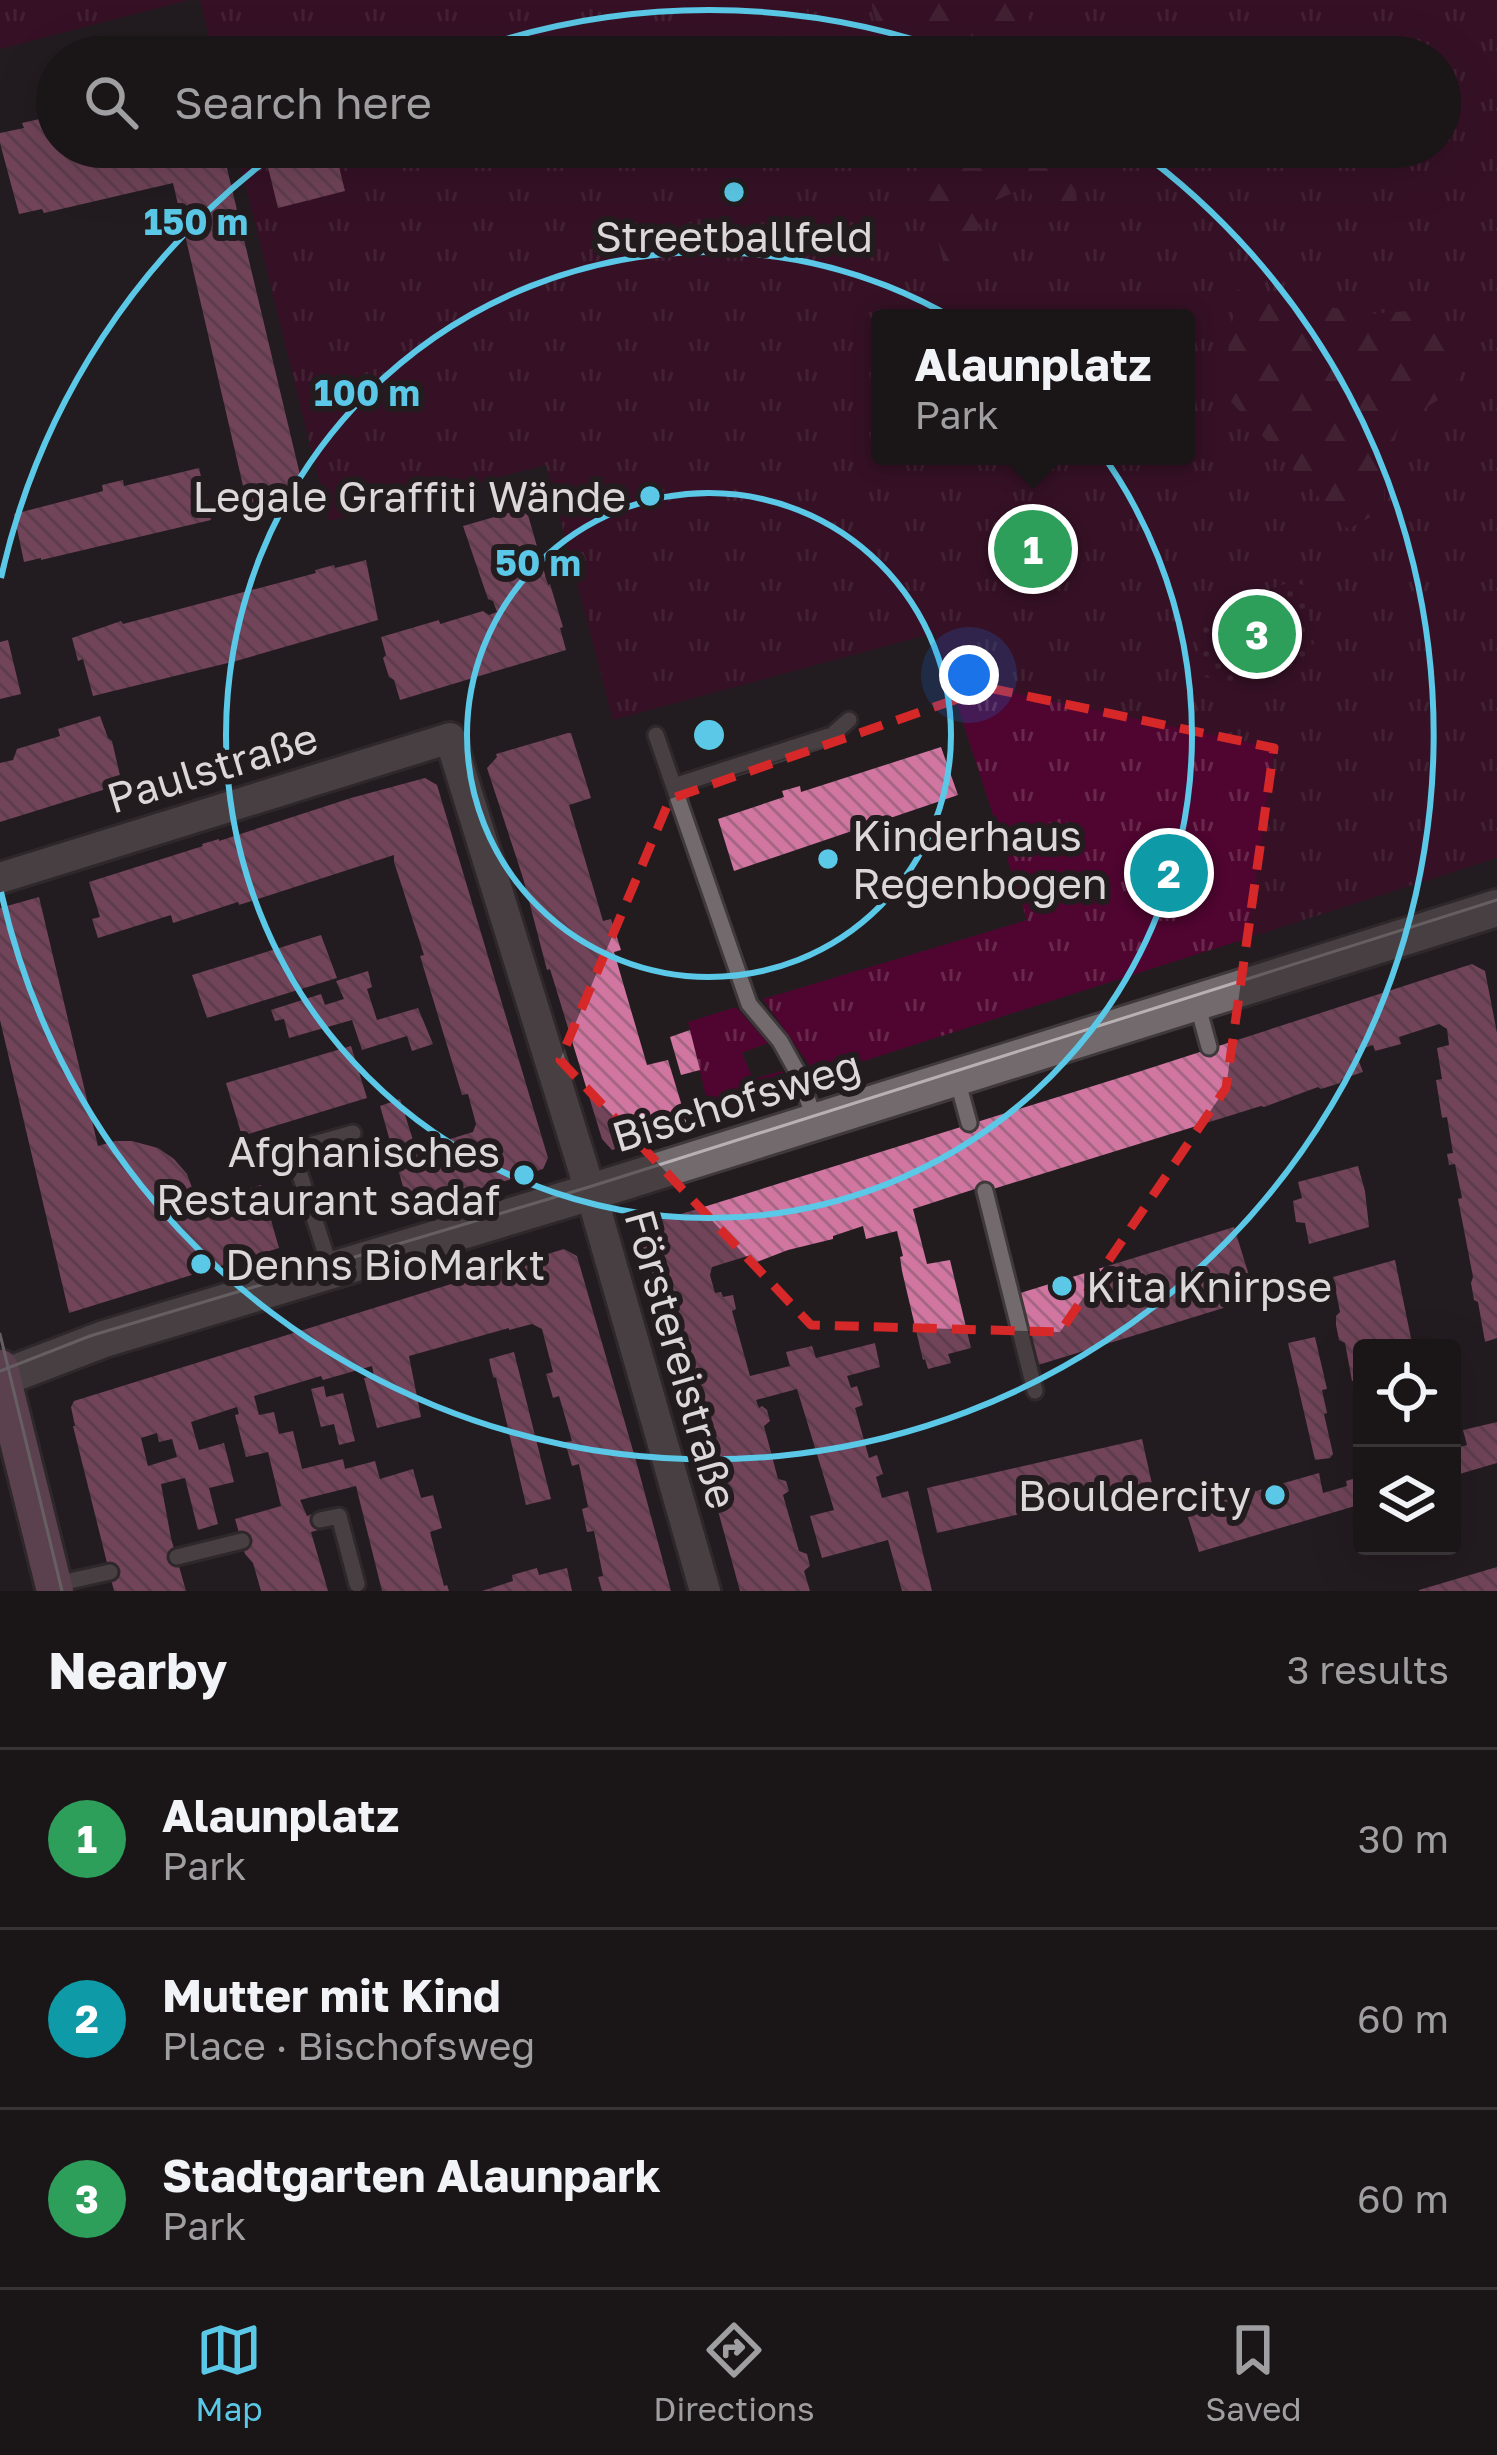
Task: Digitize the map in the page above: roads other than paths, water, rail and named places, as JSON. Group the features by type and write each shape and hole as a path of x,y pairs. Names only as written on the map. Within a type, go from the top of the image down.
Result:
{"main road":[{"path":"1,1373 54,1588"}],"street":[{"name":"Paulstraße","path":"0,878 450,738"},
{"name":"Förstereistraße","path":"450,738 590,1192 705,1591"},
{"name":"Bischofsweg","path":"1,1373 1497,909"}],"lane":[{"path":"674,786 832,736 849,719"},
{"path":"656,734 749,1004 780,1041 816,1123"},
{"path":"1197,1003 1209,1047"},
{"path":"957,1078 969,1123"},
{"path":"331,1270 292,1150 353,1133"},
{"path":"986,1191 1035,1391"},
{"path":"320,1520 339,1516 357,1584"},
{"path":"177,1556 242,1541"},
{"path":"54,1588 110,1573"}],"tram line":[{"path":"0,1371 90,1336 589,1187 1497,900"},
{"path":"0,1334 62,1591"}],"place":[{"name":"Streetballfeld","path":"734,192"},
{"name":"Legale Graffiti Wände","path":"650,496"},
{"name":"Alaunplatz","path":"1033,549"},
{"name":"Stadtgarten Alaunpark","path":"1257,634"},
{"name":"Kinderhaus Regenbogen","path":"828,859"},
{"name":"Mutter mit Kind","path":"1169,873"},
{"name":"Afghanisches Restaurant sadaf","path":"524,1175"},
{"name":"Denns BioMarkt","path":"201,1264"},
{"name":"Kita Knirpse","path":"1062,1286"},
{"name":"Bouldercity","path":"1275,1495"}]}
